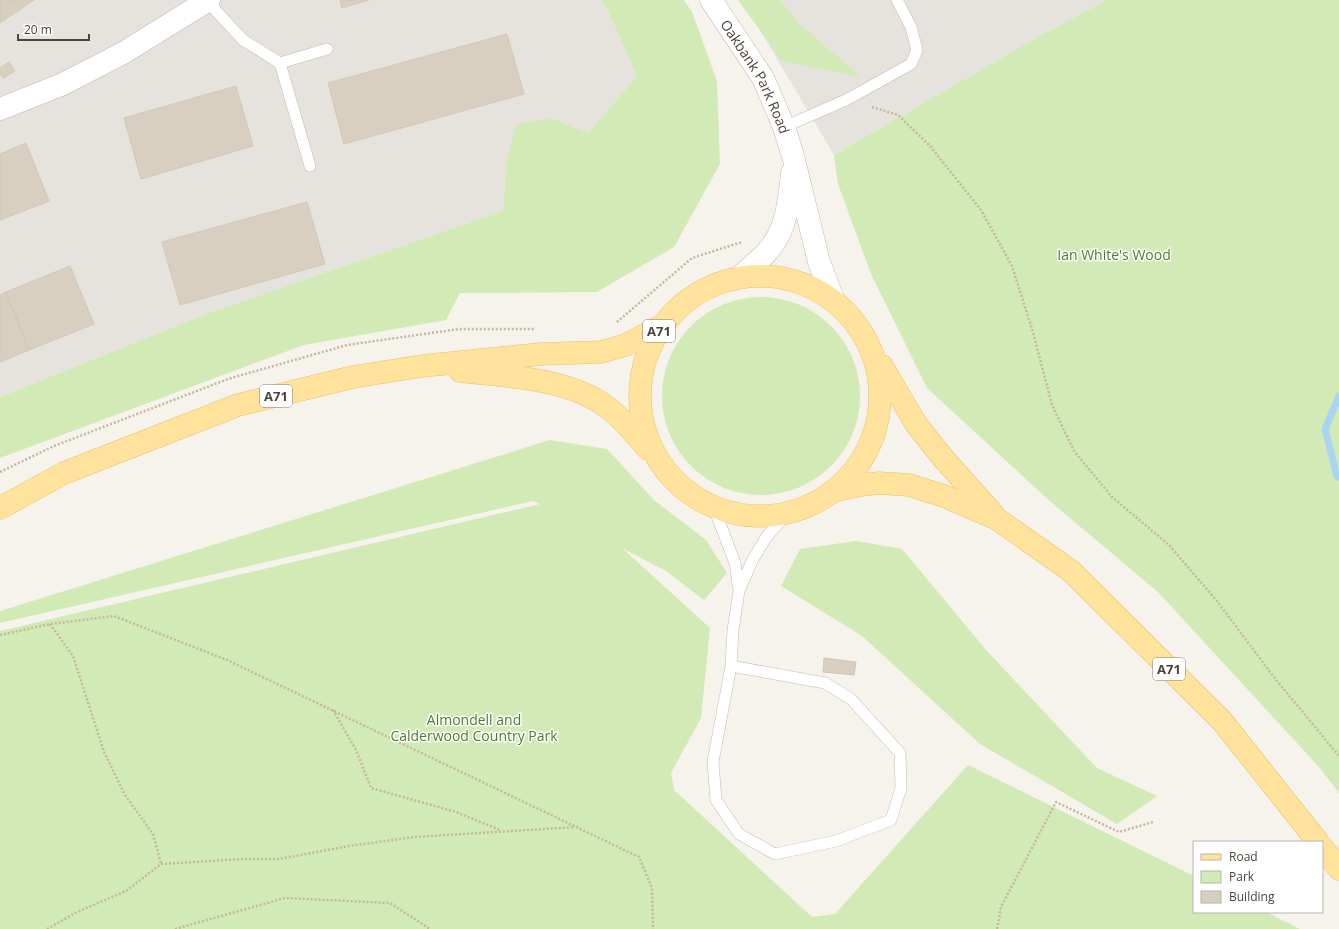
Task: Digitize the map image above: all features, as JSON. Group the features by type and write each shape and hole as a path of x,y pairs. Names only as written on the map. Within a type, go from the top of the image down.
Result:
{"main road":[{"name":"A71","path":"660,464 644,431 639,395 645,359 662,326 683,303 710,286 740,277 772,276 804,283 833,299 857,323 916,424 943,458 997,519"},
{"name":"A71","path":"0,508 64,473 238,405 353,377 422,366 541,354 601,352 626,345 662,326"},
{"name":"A71","path":"422,366 539,381 565,387 585,394 607,407 629,426 683,490 714,508 750,517 788,514 814,505 837,490 862,461 878,427 882,389 873,352"},
{"name":"A71","path":"837,490 879,483 909,485 944,496 997,519 1071,571 1222,721 1317,841"},
{"path":"1323,848 1339,869"}],"street":[{"path":"0,108 63,84 123,53 208,0"},
{"name":"Oakbank Park Road","path":"711,0 762,78 784,127 793,156 819,262 833,299"},
{"name":"Oakbank Park Road","path":"740,277 768,251 779,235 788,208 793,156"}],"lane":[{"path":"208,0 243,40 280,63 310,166"},
{"path":"784,127 846,100 911,64 917,50 911,27 897,0"},
{"path":"280,63 327,49"},
{"path":"714,508 735,563 739,590"},
{"path":"731,666 826,683 851,699 900,753 901,788 891,820 836,841 775,854 739,834 716,800 713,762 731,666 733,630 739,590 752,561 767,536 788,514"}],"path":[{"path":"846,100 898,115 930,146 981,210 1012,266 1033,332 1052,405 1074,451 1112,497 1169,545 1217,601 1273,676 1339,756"},
{"path":"613,325 692,258 744,242"},
{"path":"0,472 54,446 228,379 347,345 459,329 537,330"},
{"path":"0,635 50,624 114,616 227,660 639,857 652,888 653,929"},
{"path":"50,624 73,656 104,752 126,794 154,834 161,864"},
{"path":"332,710 356,750 371,788 456,812 501,830"},
{"path":"997,929 1001,907 1056,802 1118,832 1153,822"},
{"path":"47,929 77,912 126,891 161,864 242,859 278,859 349,846 400,839 501,830 575,827"},
{"path":"175,929 286,898 390,903 430,929"}],"shaded area":[{"path":"0,0 601,0 605,5 637,76 588,133 551,118 506,163 503,211 206,314 0,397"},
{"path":"742,0 1107,0 1041,35 834,155"}],"green space":[{"path":"601,0 684,0 692,12 717,81 720,164 674,247 597,292 460,293 446,320 304,345 0,458 0,397 206,314 503,211 506,163 516,124 551,118 588,133 637,76 605,5"},
{"path":"738,0 780,0 798,23 861,77 782,61"},
{"name":"Ian White's Wood","path":"1107,0 1339,0 1339,793 1319,767 1158,592 1052,503 927,388 871,274 838,184 834,155 1041,35"},
{"path":"751,297 771,297 799,304 824,319 838,333 853,358 860,386 860,406 853,434 838,459 824,473 799,488 790,491 771,495 751,495 723,488 698,473 684,459 669,434 666,425 662,406 662,386 669,358 684,333 698,319 723,304 732,301"},
{"name":"Almondell and Calderwood Country Park","path":"550,440 607,449 654,500 706,540 727,573 704,600 666,571 622,548 710,628 701,718 671,773 674,790 812,917 835,914 968,765 1193,876 1193,913 1268,913 1300,929 0,929 0,631 540,504 533,501 0,623 0,611"},
{"path":"856,541 902,549 986,650 1097,768 1157,796 1117,824 980,744 862,636 781,586 800,549"}],"building":[{"path":"0,0 34,0 0,23"},
{"path":"340,0 369,0 342,8"},
{"path":"507,34 524,94 344,144 328,83"},
{"path":"9,62 15,71 3,78 0,73 0,68"},
{"path":"236,86 253,146 141,179 124,118"},
{"path":"26,143 49,201 0,220 0,154"},
{"path":"307,202 325,264 180,305 162,242"},
{"path":"70,266 94,324 29,350 6,292"},
{"path":"6,292 29,350 0,362 0,295"},
{"path":"824,658 856,662 854,675 823,672"}],"waterway":[{"path":"1339,396 1325,429 1337,476 1339,477"}]}
